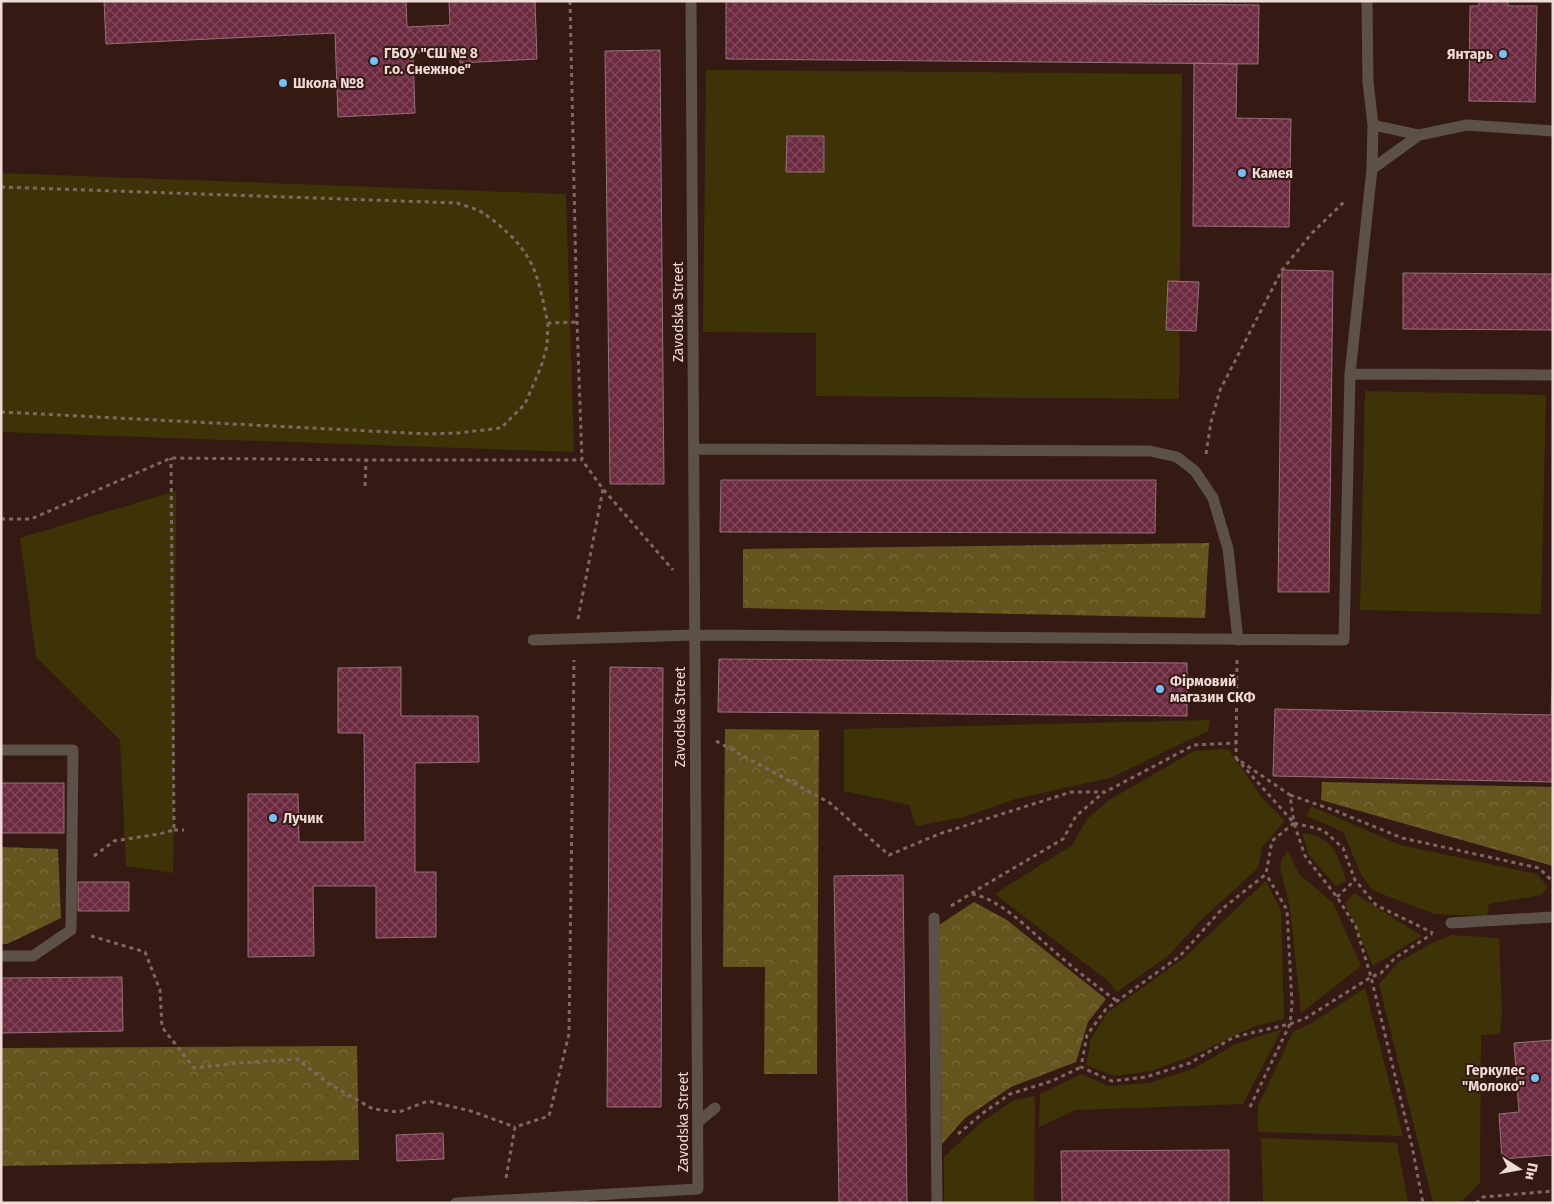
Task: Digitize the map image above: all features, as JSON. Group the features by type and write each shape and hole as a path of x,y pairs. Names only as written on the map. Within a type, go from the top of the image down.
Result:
{"lane":[{"name":"Zavodska Street","path":"456,1203 698,1189 691,1"},
{"path":"533,640 695,635 1344,640 1350,374 1372,172 1373,125 1368,82 1367,1"},
{"path":"1373,125 1419,135 1467,125 1553,131"},
{"path":"1372,172 1419,135"},
{"path":"1350,374 1553,375"},
{"path":"694,449 1150,451 1177,457 1195,471 1212,498 1228,549 1238,640"},
{"path":"1,750 73,750 72,930 33,956 1,956"},
{"path":"1451,923 1553,917"},
{"path":"934,918 937,1203"},
{"path":"698,1122 715,1108"}],"path":[{"path":"570,1 582,460 603,489 695,595"},
{"path":"1199,478 1207,451 1211,422 1220,390 1282,270 1312,233 1372,172"},
{"path":"1,187 457,203 481,212 503,229 524,251 538,283 548,323 547,346 541,367 525,404 501,428 428,434 1,412"},
{"path":"548,323 577,322"},
{"path":"1,519 31,519 171,458 582,460"},
{"path":"171,458 174,830"},
{"path":"365,486 366,460"},
{"path":"72,930 145,952 160,990 162,1027 194,1068 297,1059 328,1083 373,1109 399,1112 428,1101 471,1111 516,1127 549,1116 569,1034 574,638 603,489"},
{"path":"1238,640 1236,758 1294,823 1323,830 1342,848 1355,880 1376,905 1432,934"},
{"path":"695,730 830,803 889,856 939,834 1071,792 1105,792"},
{"path":"934,918 1063,839 1076,816 1105,792 1194,745 1236,743"},
{"path":"1236,758 1290,795 1336,811 1402,838 1539,868 1553,882"},
{"path":"1290,795 1294,823 1305,856 1337,897 1356,927 1371,977 1412,1146 1423,1203"},
{"path":"1250,1107 1290,1024 1292,1004 1287,910 1266,874 1272,841 1294,823"},
{"path":"72,874 114,841 174,830 184,830"},
{"path":"1081,1067 1087,1035 1106,1009 1180,956 1222,909 1266,874"},
{"path":"1337,897 1355,880"},
{"path":"971,894 980,895 1008,911 1090,981 1117,1001"},
{"path":"1081,1067 1112,1081 1146,1077 1190,1063 1234,1037 1290,1024 1306,1018 1371,977 1381,973 1395,958 1451,923"},
{"path":"937,1158 952,1139 982,1113 1010,1094 1052,1081 1081,1067"},
{"path":"502,1200 516,1127"},
{"path":"1476,1203 1483,1197 1553,1191"}],"shaded area":[{"path":"706,70 1182,74 1179,399 816,396 816,333 703,332"},
{"path":"1,173 566,194 574,452 1,432"},
{"path":"1365,391 1546,395 1541,614 1360,610"},
{"path":"176,491 173,873 126,866 120,740 36,657 20,538"},
{"path":"1210,720 1208,731 1110,778 1015,799 964,817 916,826 909,805 844,791 844,729"},
{"path":"1228,749 1263,799 1285,821 1262,847 1258,868 1202,919 1168,956 1117,992 1108,981 995,894 1072,845 1087,819 1109,800 1194,751"},
{"path":"1311,806 1400,845 1537,874 1548,887 1541,895 1489,904 1487,916 1434,914 1372,890 1361,874 1343,832 1307,816"},
{"path":"1302,833 1321,838 1333,848 1346,881 1336,886 1309,855"},
{"path":"1288,851 1299,874 1333,903 1361,966 1301,1013 1290,908 1280,867 1282,858"},
{"path":"1266,881 1281,911 1284,1019 1255,1026 1192,1056 1151,1071 1114,1076 1086,1065 1091,1039 1107,1013 1184,958"},
{"path":"1354,893 1422,936 1373,966 1345,903"},
{"path":"1451,935 1499,938 1502,1013 1500,1034 1481,1035 1480,1183 1459,1203 1433,1203 1379,984 1399,962 1432,943"},
{"path":"1365,988 1403,1136 1258,1132 1258,1106 1293,1032 1312,1023"},
{"path":"1282,1029 1243,1104 1076,1110 1039,1127 1040,1094 1081,1074 1108,1086 1149,1083 1193,1069 1234,1045"},
{"path":"1035,1096 1034,1203 944,1203 944,1157 979,1124 1014,1100"},
{"path":"1261,1138 1397,1143 1408,1203 1263,1203"}],"green space":[{"path":"1209,543 1205,618 743,608 743,549"},
{"path":"725,729 819,730 817,1074 764,1074 765,967 723,967"},
{"path":"1322,782 1553,787 1553,866 1321,800"},
{"path":"1,847 58,849 61,918 7,944 1,944"},
{"path":"974,902 1007,920 1106,999 1088,1022 1076,1062 1011,1087 965,1118 942,1144 939,925"},
{"path":"357,1046 359,1160 1,1166 1,1048"}],"building":[{"name":"ГБОУ \"СШ № 8 г.о. Снежное\"","path":"104,1 406,1 407,27 450,25 449,1 535,1 537,59 460,63 460,51 413,53 415,113 338,117 335,33 106,44"},
{"path":"726,1 1259,5 1258,64 726,59"},
{"name":"Янтарь","path":"1479,1 1508,1 1508,6 1537,6 1535,102 1469,101 1470,6 1479,6"},
{"path":"660,50 664,484 610,484 605,51"},
{"name":"Камея","path":"1194,63 1237,64 1236,118 1291,119 1289,227 1193,226"},
{"path":"787,136 824,136 824,172 786,172"},
{"path":"1282,270 1333,271 1329,592 1278,592"},
{"path":"1403,273 1553,274 1553,330 1403,329"},
{"path":"1168,281 1199,282 1196,331 1166,330"},
{"path":"721,480 1156,480 1155,533 720,532"},
{"path":"1553,656 1553,782 1273,776 1275,709 1551,715"},
{"path":"719,659 1187,663 1187,716 718,712"},
{"name":"Лучик","path":"401,667 401,716 478,716 479,762 415,763 415,872 436,872 436,937 376,938 376,886 313,886 314,956 248,957 248,794 298,794 299,842 365,842 364,733 338,733 338,668"},
{"path":"610,667 663,668 661,1107 607,1107"},
{"path":"1,783 64,783 64,833 1,833"},
{"path":"903,875 907,1203 839,1203 834,876"},
{"path":"78,882 129,882 129,911 78,911"},
{"path":"122,977 123,1031 1,1033 1,978"},
{"name":"Геркулес \"Молоко\"","path":"1553,1040 1553,1155 1502,1159 1499,1114 1519,1112 1514,1043"},
{"path":"443,1133 444,1159 397,1161 396,1135"},
{"path":"1229,1150 1229,1203 1062,1203 1061,1151"}],"place":[{"name":"Янтарь","path":"1503,54"},
{"name":"ГБОУ \"СШ № 8 г.о. Снежное\"","path":"374,61"},
{"name":"Школа №8","path":"283,83"},
{"name":"Камея","path":"1242,173"},
{"name":"Фірмовий магазин СКФ","path":"1160,689"},
{"name":"Лучик","path":"273,818"},
{"name":"Геркулес \"Молоко\"","path":"1535,1078"}]}
